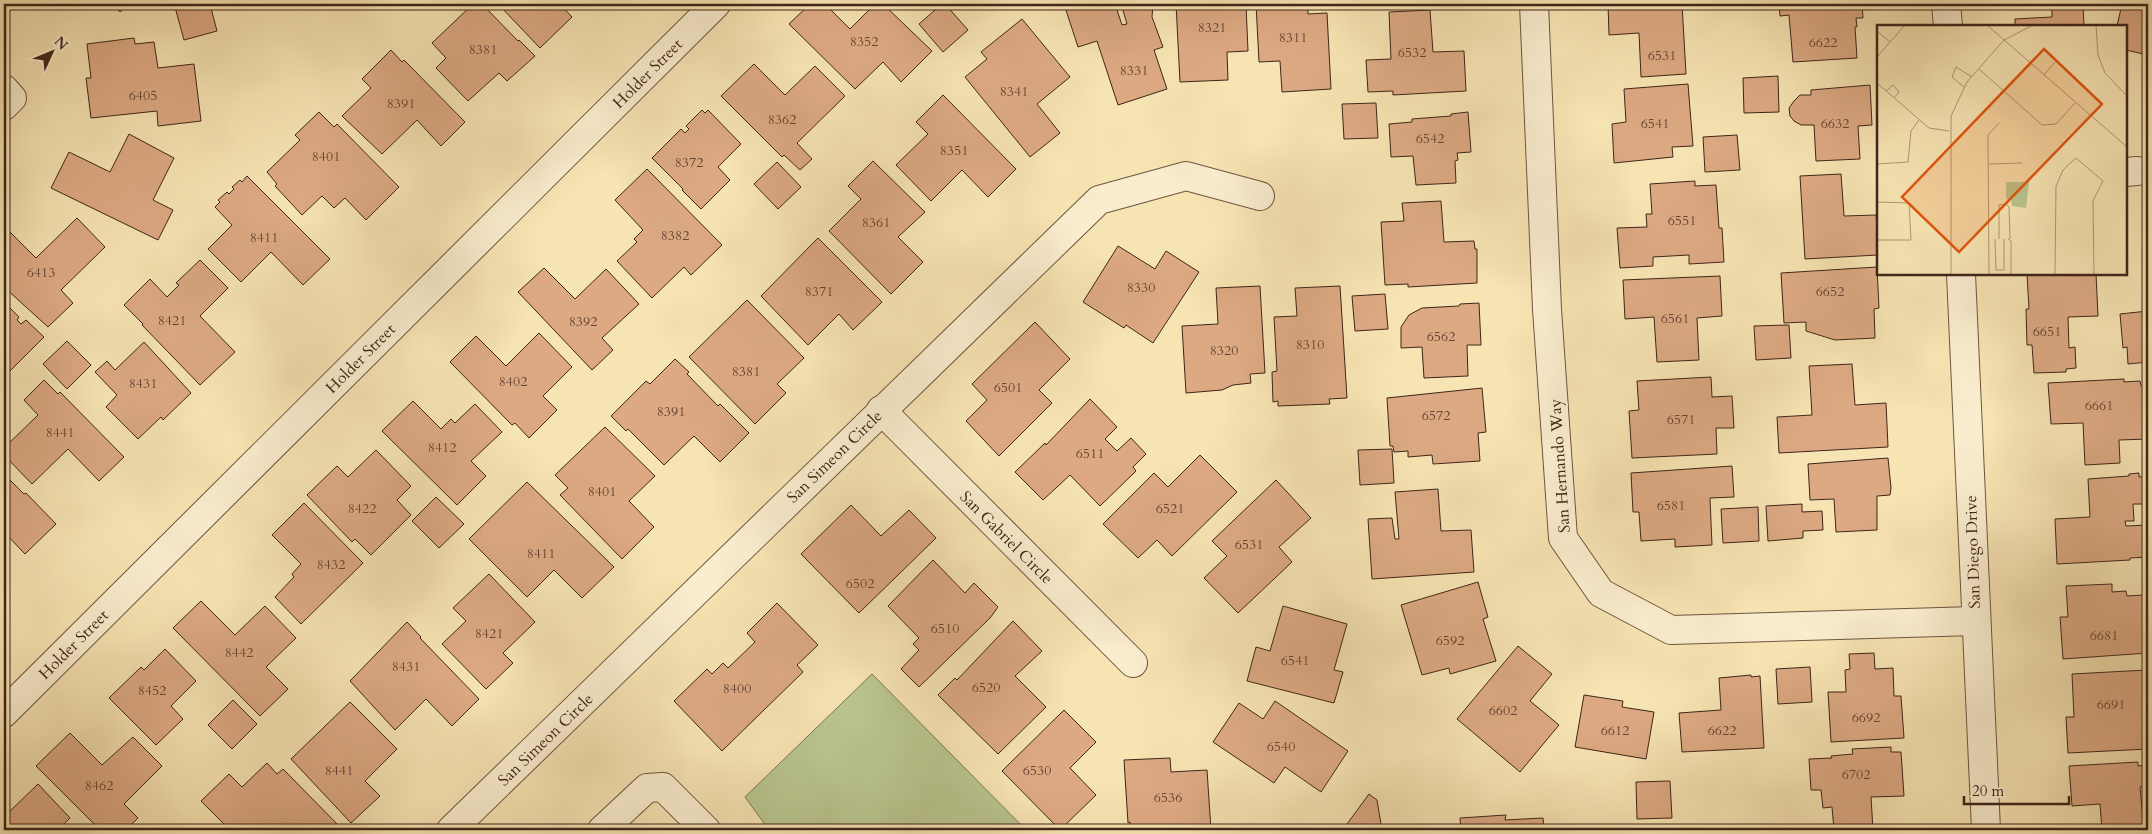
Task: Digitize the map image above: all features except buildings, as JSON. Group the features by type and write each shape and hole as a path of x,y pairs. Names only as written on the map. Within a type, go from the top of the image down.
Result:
{"street":[{"name":"Holder Street","path":"4,713 716,4"},
{"name":"San Hernando Way","path":"1534,4 1548,309 1564,538 1601,593 1671,630 1975,621"},
{"path":"1946,4 1948,25"},
{"path":"4,89 12,98 4,106"},
{"name":"San Simeon Circle","path":"451,830 1099,200 1186,176 1260,196"},
{"name":"San Diego Drive","path":"1961,275 1975,621 1986,830"},
{"name":"San Gabriel Circle","path":"881,410 1132,663"},
{"path":"602,830 646,788 663,786 706,830"}],"green space":[{"path":"872,674 1026,830 769,830 745,797"}]}
